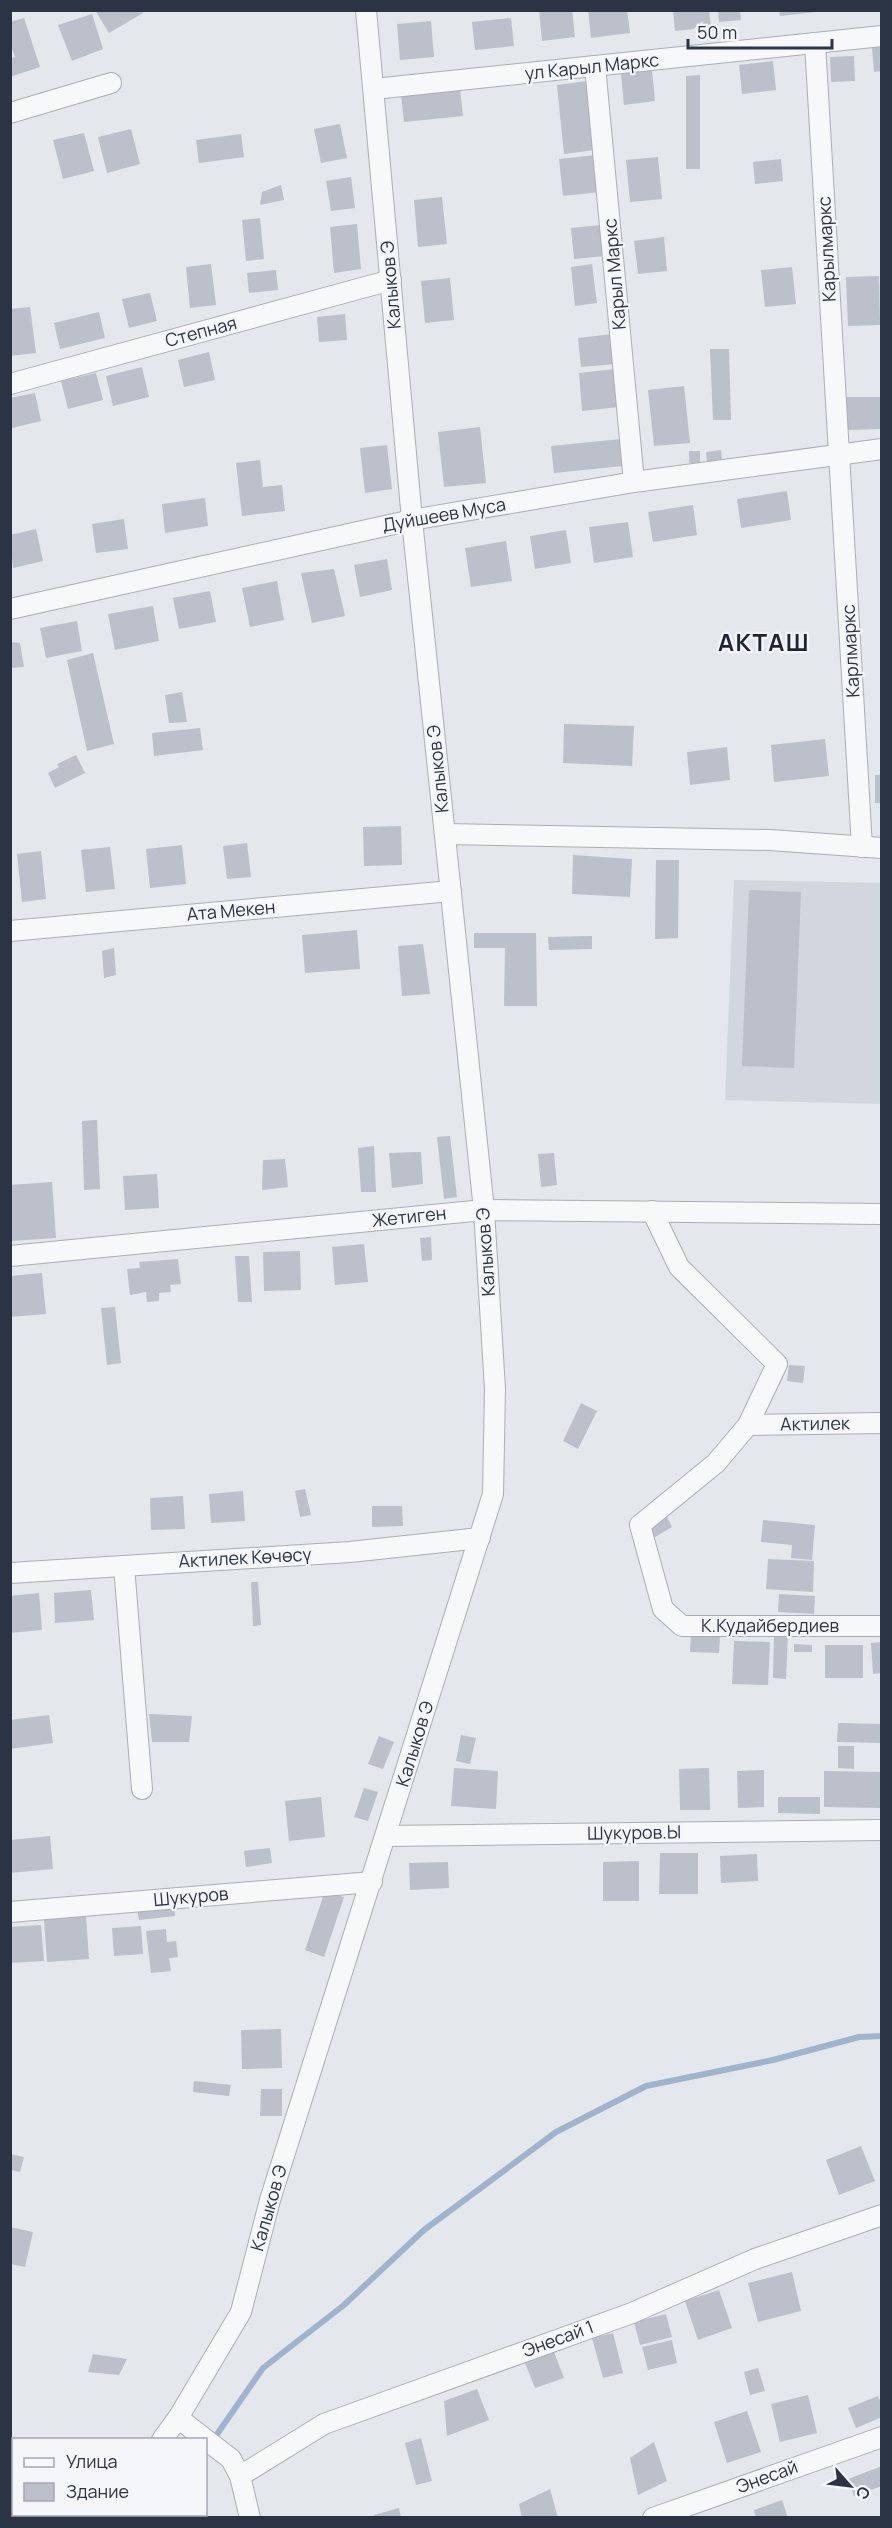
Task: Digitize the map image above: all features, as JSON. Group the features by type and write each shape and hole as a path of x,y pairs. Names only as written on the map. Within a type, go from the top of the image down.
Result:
{"street":[{"name":"Калыков Э","path":"163,2438 183,2422 241,2312 270,2200 387,1836 493,1494 495,1389 484,1210 412,520 366,10"},
{"name":"ул Карыл Маркс","path":"374,89 882,36"},
{"name":"Карылмаркс","path":"815,43 839,454"},
{"name":"Карыл Маркс","path":"595,66 634,482"},
{"path":"10,113 111,83"},
{"name":"Степная","path":"10,384 391,279"},
{"name":"Дуйшеев Муса","path":"10,609 412,520 634,482 882,449"},
{"name":"Карлмаркс","path":"839,454 872,848"},
{"path":"445,834 770,840 872,848"},
{"name":"Ата Мекен","path":"10,931 451,891"},
{"name":"Жетиген","path":"10,1256 484,1210 882,1214"},
{"name":"К.Кудайбердиев","path":"652,1211 679,1267 777,1365 748,1425 716,1463 640,1525 663,1609 682,1626 882,1626"},
{"name":"Актилек","path":"748,1425 882,1423"},
{"name":"Актилек Көчөсү","path":"10,1573 350,1552 480,1538"},
{"path":"124,1566 142,1789"},
{"name":"Шукуров.Ы","path":"387,1836 882,1830"},
{"name":"Шукуров","path":"10,1912 372,1882"},
{"name":"Энесай 1","path":"235,2467 324,2424 632,2313 755,2259 882,2215"},
{"path":"183,2422 201,2438"},
{"name":"Энесай","path":"653,2517 882,2437"},
{"path":"207,2443 235,2467 250,2517"}],"shaded area":[{"path":"734,880 881,883 881,1104 725,1100"}],"building":[{"path":"95,10 141,10 143,13 109,33"},
{"path":"539,10 572,10 575,37 542,41"},
{"path":"588,10 627,10 630,33 591,38"},
{"path":"673,10 709,10 711,27 675,31"},
{"path":"718,10 740,10 741,20 719,22"},
{"path":"779,10 816,10 816,12 780,16"},
{"path":"92,14 103,49 72,61 58,25"},
{"path":"24,18 40,67 10,77 10,59 15,57 10,43 10,22"},
{"path":"511,18 514,46 475,50 472,22"},
{"path":"431,21 434,57 400,60 397,24"},
{"path":"882,46 882,71 874,72 872,47"},
{"path":"854,56 855,81 831,82 830,57"},
{"path":"773,61 776,90 742,94 739,65"},
{"path":"652,70 655,101 624,105 621,74"},
{"path":"700,75 700,169 686,169 686,76"},
{"path":"588,81 595,150 564,154 557,85"},
{"path":"460,89 463,116 404,122 401,95"},
{"path":"340,124 347,158 321,163 314,129"},
{"path":"131,129 140,164 107,173 98,137"},
{"path":"84,133 94,171 63,179 53,140"},
{"path":"241,134 244,157 199,163 196,140"},
{"path":"596,155 600,192 563,196 559,159"},
{"path":"658,157 662,199 630,202 626,160"},
{"path":"781,159 783,181 755,184 753,162"},
{"path":"351,177 355,208 331,211 326,181"},
{"path":"281,185 284,200 260,205 262,192"},
{"path":"442,197 447,244 418,247 414,200"},
{"path":"260,218 264,259 246,261 242,220"},
{"path":"357,224 361,269 334,273 330,227"},
{"path":"601,225 604,256 574,259 571,228"},
{"path":"664,237 667,271 638,274 634,241"},
{"path":"211,264 216,305 190,308 186,267"},
{"path":"592,264 597,303 575,306 571,267"},
{"path":"792,267 796,304 765,307 761,270"},
{"path":"276,270 278,290 249,293 247,273"},
{"path":"879,276 880,325 848,326 846,277"},
{"path":"450,278 454,320 425,323 421,281"},
{"path":"150,293 157,321 129,328 122,299"},
{"path":"30,307 36,353 10,356 10,309"},
{"path":"99,312 105,338 60,349 54,323"},
{"path":"345,314 347,340 319,342 317,317"},
{"path":"612,334 615,364 581,367 578,338"},
{"path":"710,349 729,349 731,420 713,420"},
{"path":"209,352 215,380 184,387 178,360"},
{"path":"142,367 149,397 113,406 106,376"},
{"path":"615,369 619,407 582,411 579,373"},
{"path":"96,373 103,400 68,409 61,381"},
{"path":"684,386 690,443 654,446 648,390"},
{"path":"35,393 41,421 12,428 10,398"},
{"path":"846,397 882,397 882,429 846,430"},
{"path":"480,427 486,483 444,487 438,432"},
{"path":"621,439 623,466 554,473 551,446"},
{"path":"387,445 392,489 365,493 360,448"},
{"path":"721,450 722,460 707,462 706,452"},
{"path":"689,451 700,451 700,463 689,463"},
{"path":"260,460 263,487 282,485 285,511 242,516 236,463"},
{"path":"787,491 791,520 741,528 737,499"},
{"path":"205,498 208,526 165,533 162,504"},
{"path":"693,505 697,535 653,542 648,512"},
{"path":"124,519 128,549 96,553 92,524"},
{"path":"628,522 633,557 594,563 589,527"},
{"path":"36,529 43,561 13,568 10,535"},
{"path":"566,530 571,563 535,569 530,536"},
{"path":"506,541 512,581 471,587 465,548"},
{"path":"387,559 392,590 360,597 354,565"},
{"path":"334,569 345,616 312,623 301,573"},
{"path":"277,581 284,620 250,627 242,588"},
{"path":"210,591 216,622 179,629 173,598"},
{"path":"153,606 159,641 115,650 108,614"},
{"path":"77,621 82,651 46,658 40,628"},
{"path":"10,642 20,643 24,667 10,668"},
{"path":"93,653 114,744 87,751 67,660"},
{"path":"182,692 187,722 169,723 165,695"},
{"path":"564,724 634,726 632,766 563,763"},
{"path":"200,728 203,750 154,756 152,733"},
{"path":"825,739 829,776 774,782 771,745"},
{"path":"727,747 730,780 690,785 687,752"},
{"path":"76,755 85,773 55,788 48,773 59,767 57,764"},
{"path":"875,775 882,775 882,803 875,803"},
{"path":"401,826 402,865 364,866 363,827"},
{"path":"247,843 251,877 227,879 223,846"},
{"path":"182,845 186,884 150,888 146,849"},
{"path":"110,847 115,889 86,892 81,850"},
{"path":"41,851 46,899 22,902 17,854"},
{"path":"573,855 632,859 630,897 572,894"},
{"path":"656,860 679,860 678,938 655,939"},
{"path":"749,890 801,892 794,1068 742,1066"},
{"path":"357,930 360,969 305,973 302,935"},
{"path":"474,933 536,933 537,1006 504,1006 505,948 474,948"},
{"path":"592,936 592,949 549,950 548,937"},
{"path":"423,944 430,994 402,996 398,946"},
{"path":"114,948 116,975 104,978 102,951"},
{"path":"97,1120 100,1189 84,1190 82,1121"},
{"path":"450,1136 457,1197 444,1199 437,1137"},
{"path":"374,1146 376,1192 361,1192 358,1148"},
{"path":"421,1152 423,1184 392,1188 389,1153"},
{"path":"554,1153 557,1185 541,1187 538,1154"},
{"path":"285,1159 288,1187 262,1190 263,1160"},
{"path":"157,1174 159,1208 125,1210 123,1176"},
{"path":"52,1182 56,1238 10,1241 10,1185"},
{"path":"431,1237 432,1260 422,1261 420,1238"},
{"path":"364,1244 368,1282 335,1285 332,1247"},
{"path":"300,1251 301,1290 264,1291 263,1252"},
{"path":"235,1256 249,1256 252,1302 238,1302"},
{"path":"178,1259 181,1284 170,1285 171,1292 159,1293 159,1301 147,1302 146,1292 130,1295 127,1269 140,1268 139,1262"},
{"path":"42,1273 46,1314 10,1317 10,1276"},
{"path":"115,1307 121,1363 107,1365 101,1308"},
{"path":"789,1365 805,1366 803,1383 787,1381"},
{"path":"581,1403 597,1411 578,1449 563,1441"},
{"path":"305,1489 311,1515 300,1517 295,1491"},
{"path":"243,1491 245,1521 211,1523 209,1494"},
{"path":"183,1496 185,1529 151,1530 150,1498"},
{"path":"372,1506 402,1506 403,1526 372,1527"},
{"path":"666,1515 672,1527 650,1540 643,1528"},
{"path":"763,1520 815,1525 812,1560 791,1558 792,1545 761,1542"},
{"path":"768,1559 814,1561 813,1592 766,1589"},
{"path":"251,1582 258,1582 261,1625 253,1626"},
{"path":"91,1590 94,1620 55,1623 54,1593"},
{"path":"39,1593 42,1630 10,1633 10,1596"},
{"path":"779,1594 815,1596 814,1614 778,1612"},
{"path":"691,1634 720,1636 719,1653 690,1652"},
{"path":"774,1635 788,1636 786,1679 773,1678"},
{"path":"734,1641 770,1642 768,1685 732,1684"},
{"path":"882,1642 882,1673 873,1674 871,1643"},
{"path":"794,1644 812,1645 812,1652 794,1652"},
{"path":"825,1645 863,1645 863,1678 825,1678"},
{"path":"149,1714 192,1716 189,1742 152,1742"},
{"path":"49,1715 53,1743 10,1749 10,1720"},
{"path":"838,1723 882,1724 882,1743 837,1742"},
{"path":"461,1735 476,1738 470,1764 456,1761"},
{"path":"379,1736 394,1742 383,1769 368,1764"},
{"path":"838,1746 854,1746 854,1769 838,1768"},
{"path":"454,1768 498,1771 496,1809 451,1806"},
{"path":"709,1768 710,1810 680,1810 679,1769"},
{"path":"764,1770 764,1807 738,1808 737,1771"},
{"path":"824,1771 882,1772 882,1808 824,1807"},
{"path":"364,1788 378,1792 368,1821 354,1817"},
{"path":"321,1797 325,1837 289,1841 285,1801"},
{"path":"778,1797 820,1797 820,1814 778,1813"},
{"path":"50,1836 53,1869 10,1873 10,1840"},
{"path":"270,1848 272,1863 246,1867 244,1851"},
{"path":"660,1853 698,1853 698,1894 659,1894"},
{"path":"757,1854 758,1881 721,1883 720,1856"},
{"path":"639,1861 639,1901 603,1901 603,1862"},
{"path":"448,1862 449,1888 410,1890 409,1863"},
{"path":"325,1891 344,1897 324,1957 305,1950"},
{"path":"174,1904 175,1916 139,1920 137,1908"},
{"path":"86,1916 89,1959 47,1962 44,1920"},
{"path":"41,1925 44,1961 10,1963 10,1927"},
{"path":"141,1926 143,1954 114,1956 112,1928"},
{"path":"166,1929 167,1942 176,1941 178,1957 169,1958 171,1971 151,1973 146,1931"},
{"path":"281,2029 282,2068 242,2069 241,2030"},
{"path":"194,2081 231,2085 229,2096 193,2092"},
{"path":"261,2089 282,2089 282,2116 260,2116"},
{"path":"861,2146 875,2181 839,2195 826,2160"},
{"path":"10,2154 24,2157 20,2172 10,2170"},
{"path":"10,2227 33,2232 25,2267 10,2264"},
{"path":"792,2272 801,2311 758,2322 748,2283"},
{"path":"719,2290 732,2328 698,2340 685,2301"},
{"path":"666,2314 672,2337 640,2345 634,2322"},
{"path":"613,2333 623,2373 603,2378 592,2338"},
{"path":"672,2340 677,2363 648,2370 642,2347"},
{"path":"554,2352 564,2378 535,2388 525,2363"},
{"path":"93,2354 127,2359 119,2375 88,2372"},
{"path":"758,2368 765,2391 750,2395 744,2372"},
{"path":"477,2389 489,2420 447,2436 444,2401"},
{"path":"808,2395 817,2433 780,2442 771,2404"},
{"path":"878,2396 882,2405 882,2417 856,2428 848,2408"},
{"path":"747,2411 761,2452 727,2463 714,2422"},
{"path":"421,2438 432,2481 416,2485 405,2443"},
{"path":"654,2442 667,2481 638,2495 630,2458"},
{"path":"882,2466 882,2486 854,2496 848,2479"},
{"path":"550,2489 558,2518 522,2518 519,2504"},
{"path":"782,2500 788,2518 756,2518 754,2510"},
{"path":"399,2508 401,2518 374,2518 374,2515"}],"waterway":[{"path":"213,2440 263,2368 344,2305 424,2230 556,2132 646,2086 773,2060 859,2037 882,2036"}],"district":[{"name":"АКТАШ","path":"764,643"}]}
